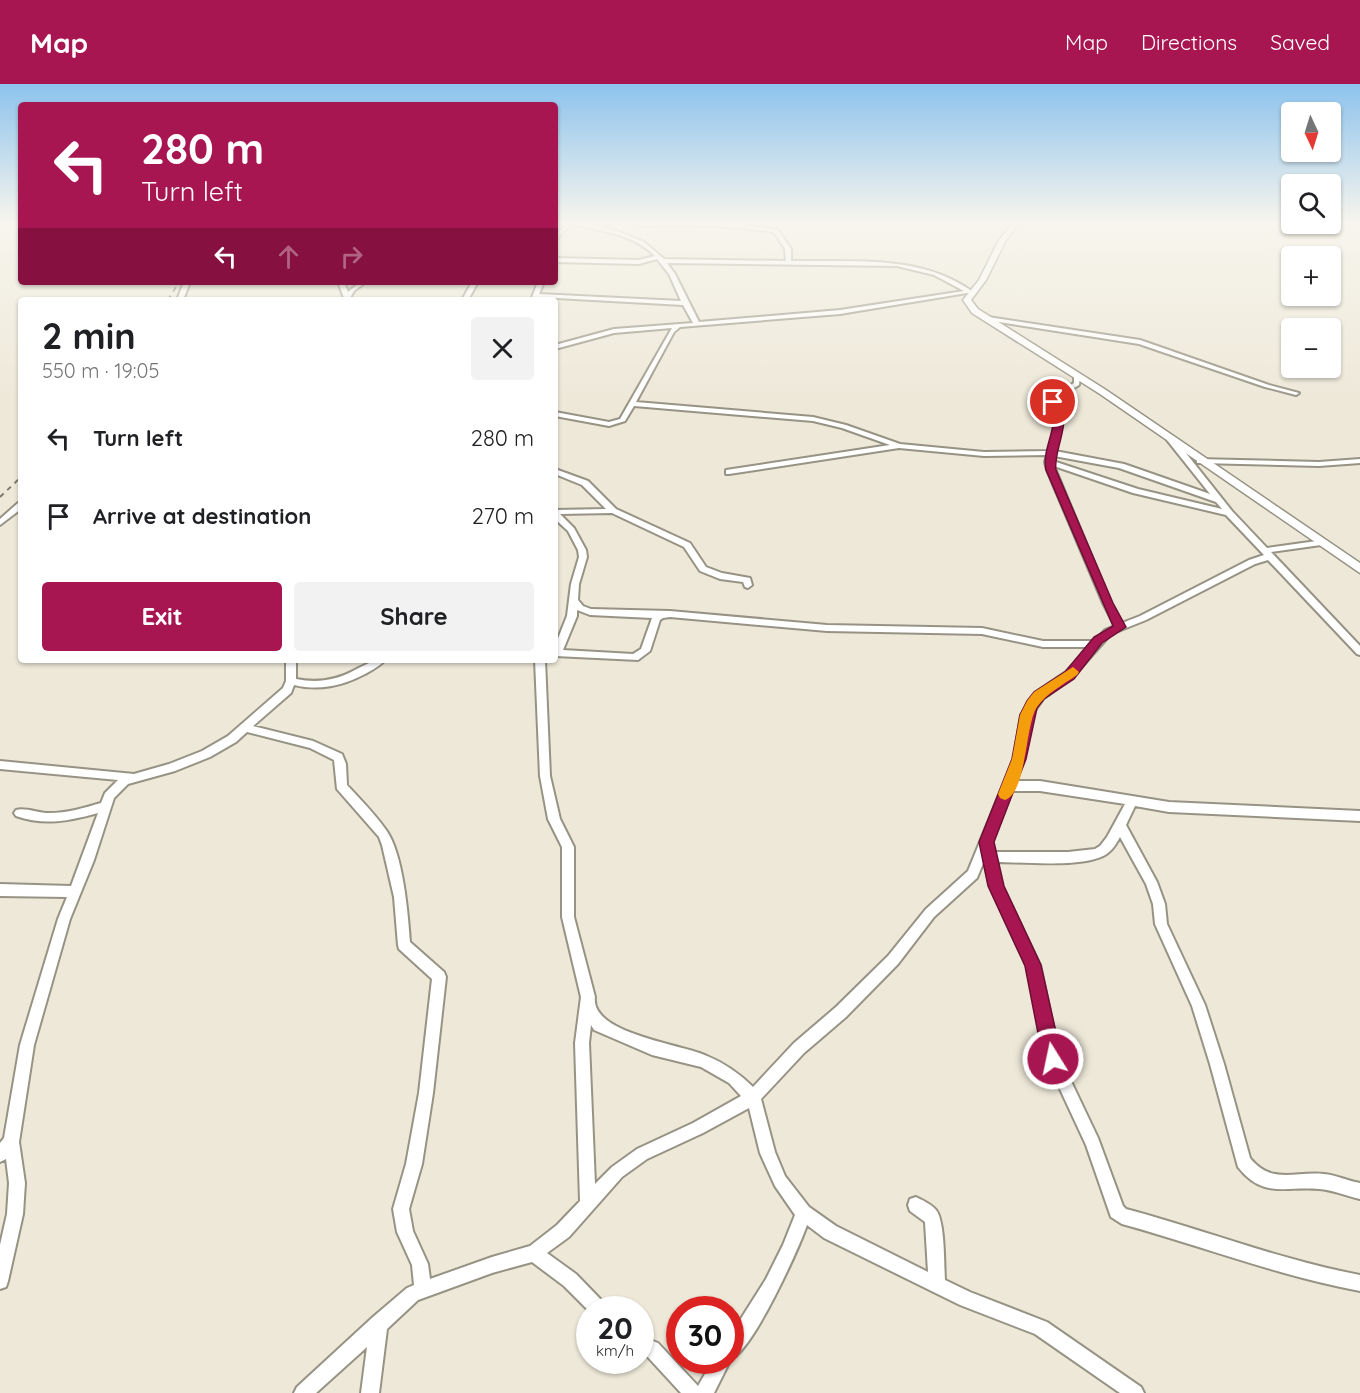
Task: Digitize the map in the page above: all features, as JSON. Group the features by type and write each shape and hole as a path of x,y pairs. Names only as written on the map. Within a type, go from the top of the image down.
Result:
{"street":[{"path":"674,284 696,324"},
{"path":"955,284 970,292"},
{"path":"979,284 970,292 967,300 969,305 1176,443 1229,513 1360,652"},
{"path":"348,297 352,290 359,285"},
{"path":"558,346 606,333 840,312 970,292"},
{"path":"558,298 685,303"},
{"path":"988,319 1146,344 1263,385 1296,393"},
{"path":"558,414 615,424 623,420 644,378 663,351 672,331 679,325"},
{"path":"1077,376 1077,384 1056,396 1053,402 1059,411 1059,425 1050,457 1107,603 1120,627"},
{"path":"633,404 813,419 844,426 899,446"},
{"path":"1165,435 1360,569"},
{"path":"729,472 899,446 984,454 1050,457 1121,466 1219,500"},
{"path":"1050,457 1136,491 1229,513"},
{"path":"1200,461 1319,464 1360,461"},
{"path":"558,472 585,483 614,511 687,545 703,569 720,576 747,580 748,585"},
{"path":"0,523 18,508"},
{"path":"558,513 614,511"},
{"path":"558,516 566,524 582,550 583,557 573,600 572,616 558,648"},
{"path":"1321,542 1267,553 1180,600 1108,632 1095,644 1070,675 1039,696 1031,705 1026,715 1019,759 1010,786 993,820 988,850 996,886 1033,965 1053,1059 1093,1143 1117,1211 1122,1216 1195,1236 1292,1270 1360,1283"},
{"path":"573,600 580,608 590,612 688,614 827,628 982,631 1043,644 1095,644"},
{"path":"558,653 635,658 645,651 653,626 660,615"},
{"path":"0,765 131,777 154,774 206,754 246,728 274,703 291,681 291,663"},
{"path":"291,681 320,687 361,672 375,663"},
{"path":"540,663 545,776 554,819 569,855 568,917 587,993 582,1043 588,1202"},
{"path":"246,728 313,745 338,758 341,764 341,786 383,834 388,845 400,897 404,945 439,976 426,1093 414,1164 401,1209 405,1232 420,1264 423,1290"},
{"path":"0,1281 15,1214 16,1183 11,1142 27,1044 74,892 88,860 104,807 113,790 131,777"},
{"path":"1010,786 1040,786 1132,802 1215,811 1360,816"},
{"path":"988,850 1064,857 1100,854 1107,848 1132,802"},
{"path":"20,813 32,817 55,817 104,807"},
{"path":"1119,824 1151,882 1159,904 1161,924 1198,1005 1217,1064 1240,1151 1249,1171 1258,1179 1306,1183 1327,1182 1360,1191"},
{"path":"303,1393 413,1294 534,1253 564,1231 617,1172 642,1154 698,1128 753,1097 799,1048 841,1012 893,960 930,913 973,874 988,850"},
{"path":"0,890 74,892"},
{"path":"587,1006 599,1025 652,1048 703,1061 734,1078 753,1097 768,1153 786,1190 803,1213 830,1232 937,1285 988,1309 1041,1328 1135,1393"},
{"path":"0,1154 11,1142"},
{"path":"916,1205 930,1215 933,1221 937,1285"},
{"path":"744,1330 772,1288 789,1253 803,1213"},
{"path":"534,1253 570,1280 585,1296"},
{"path":"370,1393 379,1323"},
{"path":"654,1351 693,1393"},
{"path":"704,1393 715,1374"}],"railway":[{"path":"170,297 177,285"},
{"path":"0,497 18,480"}],"slow traffic":[{"path":"1005,794 1019,759 1026,715 1031,705 1039,696 1073,672"}],"route":[{"path":"1053,402 1059,411 1059,425 1049,462 1051,470 1107,603 1120,627 1108,632 1098,640 1070,675 1039,696 1031,705 1026,715 1019,759 986,842 996,886 1033,965 1053,1059"}]}
